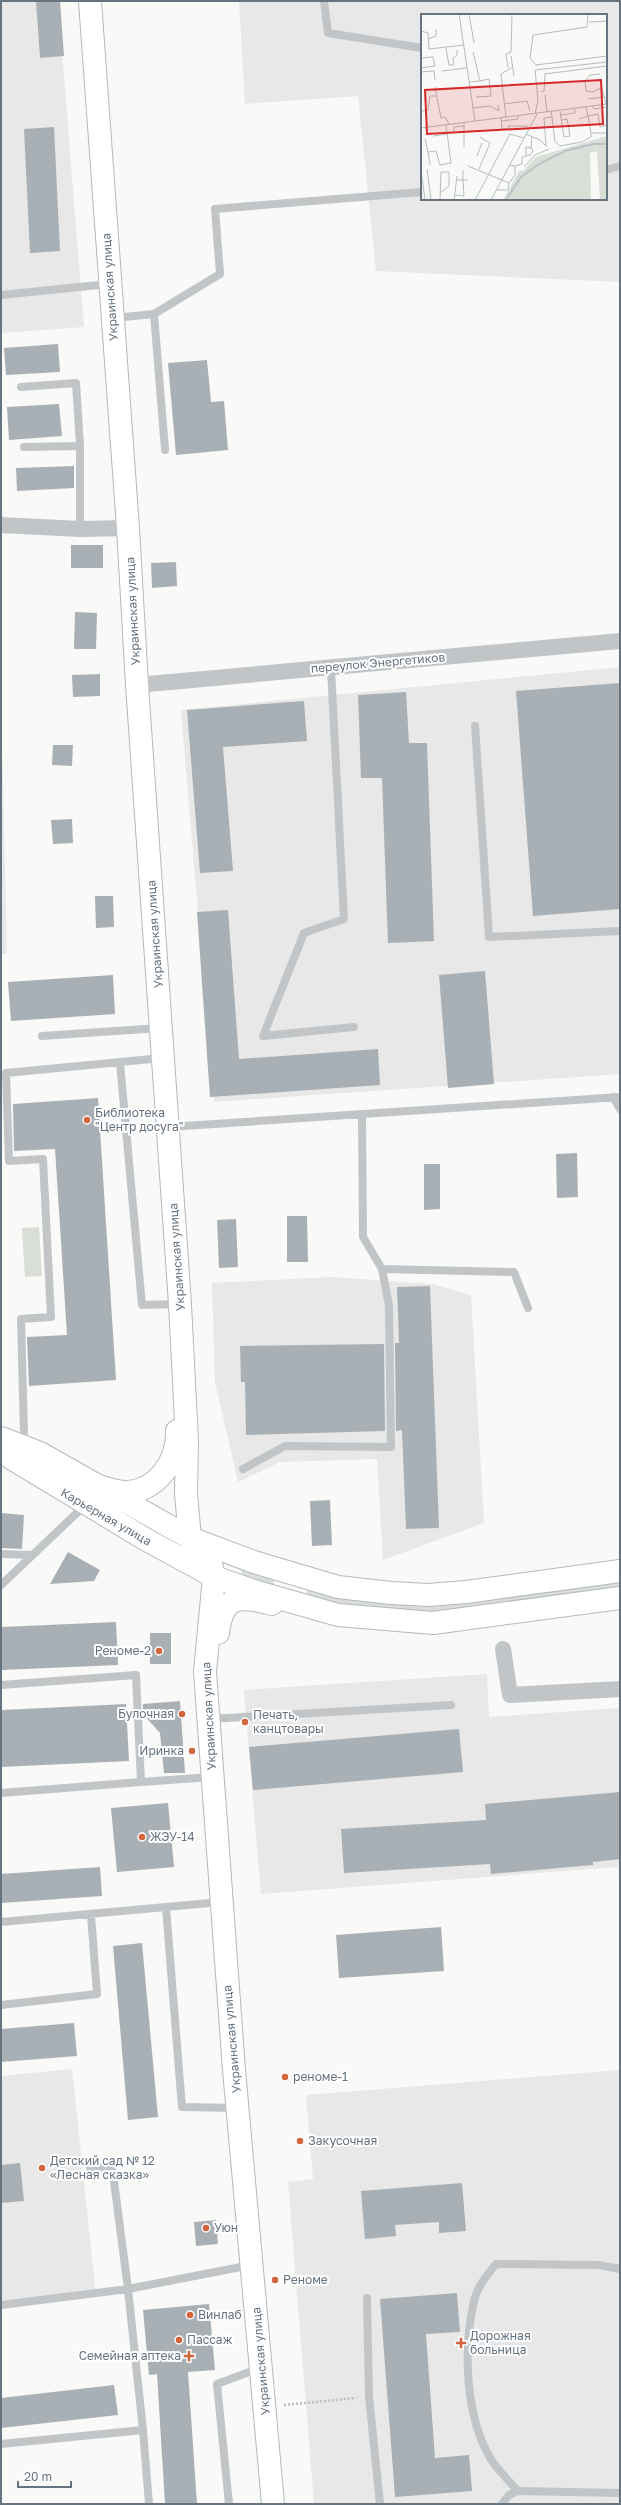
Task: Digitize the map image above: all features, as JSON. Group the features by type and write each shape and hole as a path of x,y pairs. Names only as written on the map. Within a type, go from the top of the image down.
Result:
{"main road":[{"name":"Украинская улица","path":"90,1 109,284 128,528 137,685 180,1309 187,1441 186,1494 190,1538 196,1551 212,1564 214,1577 205,1672 221,1902 253,2265 260,2368 265,2407 273,2504"},
{"path":"96,1485 114,1491 138,1489 152,1482 169,1466 177,1442 176,1366 180,1309"},
{"name":"Карьерная улица","path":"1,1438 40,1453 190,1538 254,1562 338,1587 391,1593 428,1595 466,1592 620,1572"},
{"name":"Карьерная улица","path":"1,1452 145,1539 214,1577 254,1591 338,1615"},
{"path":"208,1717 220,1616 225,1607 231,1602 241,1598 252,1599 302,1613 433,1623 620,1598"}],"street":[{"path":"1,525 80,529 128,528"},
{"name":"переулок Энергетиков","path":"137,685 620,641"},
{"path":"502,1649 510,1695 620,1689"}],"lane":[{"path":"324,1 328,33 421,48"},
{"path":"607,170 620,166"},
{"path":"112,318 154,314 220,274 215,209 421,192"},
{"path":"1,294 109,284"},
{"path":"154,314 165,450"},
{"path":"21,387 76,383 80,446 80,529"},
{"path":"24,447 80,446"},
{"path":"332,668 344,919 304,933 263,1036 354,1027"},
{"path":"475,726 490,937 620,931"},
{"path":"42,1036 161,1028"},
{"path":"24,1436 21,1319 51,1317 43,1159 9,1161 6,1073 163,1058"},
{"path":"120,1062 142,1305 180,1309"},
{"path":"168,1127 362,1116 617,1097 620,1110"},
{"path":"243,1469 285,1446 392,1447 390,1306 382,1269 363,1237 362,1116"},
{"path":"382,1269 514,1272 528,1308"},
{"path":"1,1585 80,1510"},
{"path":"1,1554 32,1555"},
{"path":"1,1686 136,1675 141,1782"},
{"path":"208,1717 451,1705"},
{"path":"1,1793 212,1777"},
{"path":"1,1922 221,1902"},
{"path":"166,1908 182,2107 238,2108"},
{"path":"1,2005 97,1994 91,1915"},
{"path":"90,2168 112,2166 128,2288 149,2504"},
{"path":"518,2491 492,2461 476,2426 468,2383 474,2300 484,2278 496,2264 599,2265 620,2269"},
{"path":"1,2304 128,2288 253,2265"},
{"path":"367,2298 369,2397 380,2504"},
{"path":"229,2504 218,2384 260,2368"},
{"path":"1,2444 143,2430"},
{"path":"502,2504 509,2495 518,2491 620,2493"}],"path":[{"path":"265,2407 369,2397"}],"shaded area":[{"path":"1,1 58,1 84,327 1,333"},
{"path":"239,1 620,1 620,282 376,271 358,96 245,104"},
{"path":"620,667 620,1074 214,1102 181,710"},
{"path":"1,698 7,954 1,954"},
{"path":"39,1227 42,1276 25,1277 22,1228"},
{"path":"331,1277 432,1284 471,1295 484,1523 383,1560 377,1459 280,1462 238,1482 215,1382 212,1283"},
{"path":"242,1569 275,1579 273,1586 241,1576"},
{"path":"620,1582 620,1589 430,1613 337,1604 306,1596 308,1589 391,1604 430,1606"},
{"path":"487,1674 489,1717 620,1708 620,1898 618,1867 261,1894 244,1690"},
{"name":"Детский сад № 12 «Лесная сказка»","path":"72,2069 96,2295 1,2307 1,2076"},
{"name":"Дорожная больница","path":"620,2070 620,2504 314,2504 288,2182 313,2179 306,2095"}],"building":[{"path":"36,1 60,1 64,56 40,58"},
{"path":"54,127 60,251 30,253 24,129"},
{"path":"58,344 60,372 6,375 4,348"},
{"path":"207,360 211,402 224,401 228,450 176,455 168,363"},
{"path":"59,404 62,436 9,440 7,407"},
{"path":"74,466 74,488 17,491 16,468"},
{"path":"71,545 103,545 103,568 71,568"},
{"path":"176,562 177,586 152,588 151,563"},
{"path":"75,612 97,613 96,649 74,649"},
{"path":"100,674 100,696 73,697 72,675"},
{"path":"620,683 620,909 533,916 516,691"},
{"path":"406,692 409,743 427,743 434,941 388,943 382,778 361,778 358,695"},
{"path":"304,701 307,741 223,747 233,871 200,873 187,710"},
{"path":"53,745 73,745 72,766 52,765"},
{"path":"72,819 73,843 53,844 51,820"},
{"path":"95,896 113,896 114,927 96,928"},
{"path":"228,910 239,1059 378,1049 380,1085 210,1097 197,912"},
{"path":"485,971 494,1084 448,1088 439,975"},
{"path":"113,975 115,1014 11,1021 8,982"},
{"path":"98,1098 116,1380 29,1386 27,1337 67,1335 55,1149 14,1151 13,1104"},
{"path":"577,1153 578,1197 557,1198 556,1154"},
{"path":"424,1164 440,1164 440,1209 424,1210"},
{"path":"287,1216 307,1216 308,1262 287,1262"},
{"path":"236,1219 238,1267 219,1268 217,1220"},
{"path":"430,1286 439,1528 406,1529 402,1430 396,1431 395,1343 399,1343 397,1287"},
{"path":"384,1344 385,1431 246,1435 245,1382 241,1382 240,1346"},
{"path":"330,1500 332,1545 312,1546 310,1501"},
{"path":"1,1513 24,1515 22,1549 1,1548"},
{"path":"68,1552 100,1570 94,1581 50,1584"},
{"path":"116,1622 118,1665 2,1670 1,1627"},
{"path":"150,1633 171,1633 171,1664 150,1664"},
{"path":"180,1701 185,1773 164,1773 160,1733 143,1714 143,1704"},
{"path":"126,1704 129,1761 1,1767 1,1710"},
{"path":"459,1729 463,1772 253,1790 249,1747"},
{"path":"620,1792 620,1859 593,1862 593,1865 491,1874 490,1864 344,1873 341,1829 486,1820 485,1804"},
{"name":"ЖЭУ-14","path":"168,1803 174,1867 117,1872 111,1808"},
{"path":"100,1867 102,1896 1,1903 1,1874"},
{"path":"441,1927 444,1971 339,1978 336,1935"},
{"path":"142,1943 158,2117 128,2120 113,1946"},
{"path":"74,2023 77,2056 1,2062 1,2029"},
{"path":"20,2163 24,2201 1,2203 1,2165"},
{"path":"462,2183 466,2231 439,2233 439,2222 395,2225 396,2236 365,2239 361,2191"},
{"path":"216,2220 218,2244 196,2246 194,2222"},
{"path":"457,2293 460,2332 426,2334 435,2458 469,2455 472,2491 395,2497 380,2299"},
{"path":"209,2304 215,2370 188,2372 197,2504 165,2504 157,2374 149,2375 143,2310"},
{"path":"114,2385 118,2415 1,2428 1,2398"}],"place":[{"name":"Библиотека \"Центр досуга\"","path":"87,1120"},
{"name":"Реноме-2","path":"159,1651"},
{"name":"Булочная","path":"182,1714"},
{"name":"Печать, канцтовары","path":"245,1722"},
{"name":"Иринка","path":"192,1751"},
{"name":"ЖЭУ-14","path":"142,1837"},
{"name":"реноме-1","path":"285,2077"},
{"name":"Закусочная","path":"300,2141"},
{"name":"Детский сад № 12 «Лесная сказка»","path":"42,2168"},
{"name":"Уюн","path":"206,2228"},
{"name":"Реноме","path":"275,2280"},
{"name":"Винлаб","path":"190,2315"},
{"name":"Пассаж","path":"179,2340"},
{"name":"Дорожная больница","path":"461,2343"},
{"name":"Семейная аптека","path":"189,2356"}]}
